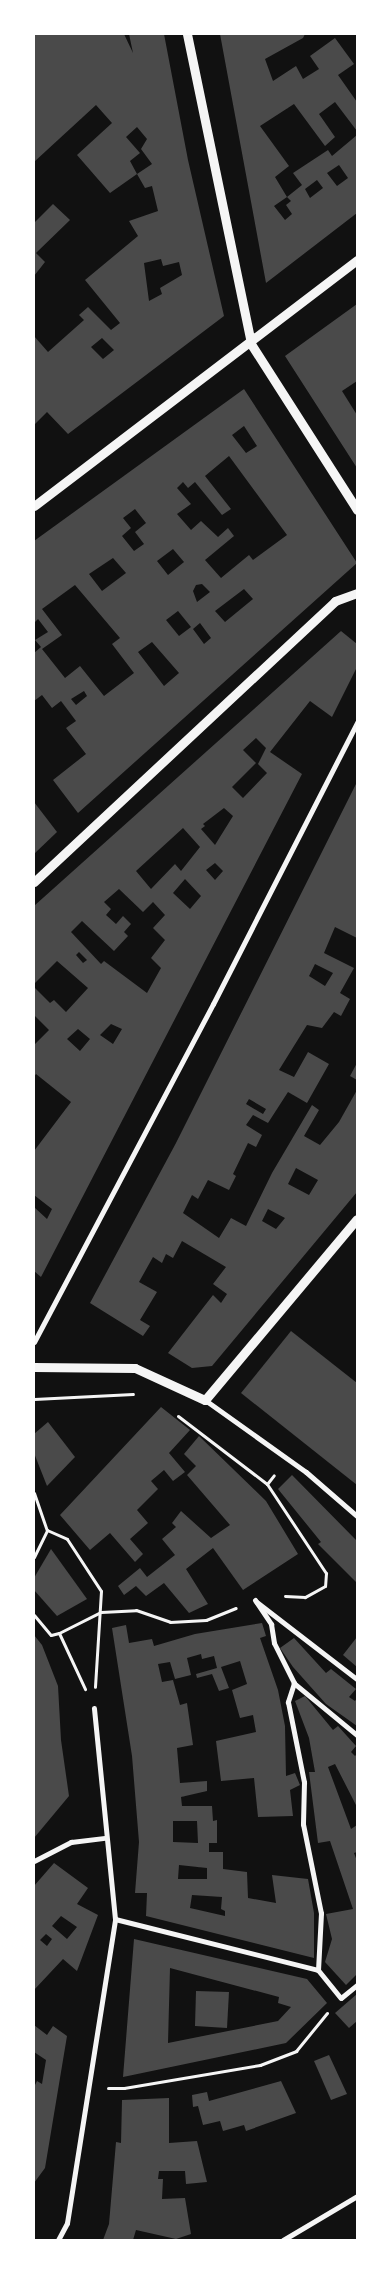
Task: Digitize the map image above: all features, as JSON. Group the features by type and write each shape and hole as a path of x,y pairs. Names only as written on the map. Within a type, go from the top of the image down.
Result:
{"street":[{"path":"187,34 251,344 357,510"},
{"path":"34,506 251,344 357,260"},
{"path":"34,882 336,601 357,593"},
{"path":"34,1342 213,1004 357,722"},
{"path":"205,1400 357,1219"},
{"path":"34,1367 135,1368 205,1400 306,1472 357,1516"},
{"path":"254,1600 357,1679"},
{"path":"254,1600 271,1624 274,1643 294,1682 357,1735"},
{"path":"294,1682 288,1702 304,1782 303,1824 321,1913 318,1970"},
{"path":"58,2240 68,2223 115,1919 105,1838 94,1708"},
{"path":"34,1861 71,1842 105,1838"},
{"path":"115,1919 318,1970 341,1998 357,1985"},
{"path":"283,2240 357,2196"}],"path":[{"path":"34,1399 139,1393"},
{"path":"171,1410 267,1484 285,1458"},
{"path":"34,1494 48,1530 67,1539 101,1591 94,1708"},
{"path":"34,1557 48,1530"},
{"path":"34,1615 51,1635 59,1633 101,1612"},
{"path":"59,1633 94,1708"},
{"path":"90,2088 124,2088 260,2065 296,2051 341,1998"}],"building":[{"path":"34,34 124,34 133,53 129,34 164,34 188,160 224,316 68,434 47,412 34,425 34,336 48,352 84,320 79,315 88,307 111,330 120,323 85,280 138,236 129,221 158,211 152,186 145,188 137,174 110,193 77,155 112,123 96,105 34,162","holes":["137,127 147,139 141,149 152,164 137,174 130,161 140,153 126,137","161,259 163,266 179,262 182,275 160,288 162,294 149,301 144,263","102,338 114,350 103,359 91,347"]},
{"path":"220,34 305,34 303,38 265,59 273,81 296,66 303,79 319,69 310,56 335,38 354,64 338,75 357,102 357,131 335,102 319,114 335,137 325,146 294,104 260,126 289,166 275,177 287,197 302,185 293,173 328,150 332,156 357,135 357,213 266,283","holes":["339,165 348,178 337,186 327,173","317,180 323,188 310,198 305,189","287,197 291,201 286,205 292,214 285,220 274,206"]},
{"path":"53,204 70,220 36,253 45,262 34,276 34,223"},
{"path":"357,304 357,381 342,391 357,415 357,468 285,356"},
{"path":"244,389 357,563 78,813 53,780 86,754 66,728 76,721 61,701 52,708 42,695 34,701 34,653 41,647 35,640 48,632 38,619 34,623 34,541","holes":["244,426 257,446 246,453 232,435","229,456 287,535 253,560 249,555 221,578 205,560 234,536 228,528 218,537 201,521 191,530 177,514 191,504 177,488 183,482 188,488 195,482 222,515 231,509 205,476","135,509 146,523 135,532 144,544 134,551 122,536 131,528 123,518","173,549 184,562 168,575 157,561","113,558 126,573 102,591 89,574","202,584 210,592 197,602 193,591 196,585","75,585 120,638 112,644 134,673 104,696 80,666 65,678 42,649 62,635 42,609","244,589 253,599 225,622 215,611","178,611 191,627 179,636 166,620","200,623 211,638 204,644 193,629","152,642 179,673 164,686 138,652","84,691 87,696 76,705 71,699"]},
{"path":"341,631 357,644 357,667 332,717 310,701 270,752 302,774 41,1277 34,1271 34,1207 47,1219 52,1209 34,1195 34,1151 71,1102 36,1074 34,1077 34,1045 49,1030 34,1015 34,987 50,1003 54,1000 66,1012 88,988 57,961 34,984 34,906","holes":["256,738 266,748 258,764 267,773 243,798 232,787 256,763 243,750","224,808 233,816 215,845 201,829 205,826 203,824","183,828 200,847 181,871 175,864 151,889 136,871","215,863 223,871 215,880 206,870","185,879 201,896 190,909 173,893","119,889 143,912 153,902 165,915 153,928 165,940 151,958 161,968 147,993 104,961 101,964 71,932 82,921 114,951 128,936 124,932 131,924 123,916 116,924 106,915 111,909 104,902","79,952 87,960 83,963 76,955","111,1024 122,1029 113,1044 100,1035","78,1029 90,1039 80,1051 67,1039"]},
{"path":"357,782 357,938 335,927 324,953 354,968 340,993 350,999 341,1016 334,1012 322,1028 307,1025 279,1070 294,1077 308,1052 329,1064 307,1103 288,1092 268,1123 253,1115 246,1125 262,1135 256,1147 248,1143 233,1174 236,1176 229,1190 208,1180 198,1199 192,1195 183,1213 219,1238 231,1218 246,1226 272,1173 312,1105 319,1110 304,1136 320,1145 339,1122 357,1090 357,1192 212,1366 192,1368 168,1353 213,1295 221,1303 227,1294 213,1284 226,1267 182,1241 173,1258 166,1254 162,1263 153,1257 139,1282 157,1292 140,1320 150,1326 143,1336 90,1303 176,1143","holes":["315,964 333,973 325,986 309,976","249,1099 266,1109 263,1114 246,1104","296,1168 318,1180 309,1195 288,1184","268,1209 285,1218 276,1229 262,1221"]},
{"path":"34,802 57,832 34,854"},
{"path":"357,1063 357,1080 350,1076"},
{"path":"291,1331 357,1383 357,1485 241,1393"},
{"path":"161,1407 190,1430 169,1453 185,1472 173,1481 164,1470 151,1481 158,1489 137,1510 148,1523 130,1539 143,1554 135,1562 110,1533 90,1550 60,1515"},
{"path":"48,1422 75,1457 47,1486 34,1453 34,1434"},
{"path":"199,1436 266,1501 298,1554 243,1590 213,1548 186,1569 208,1604 189,1613 164,1583 146,1596 136,1586 124,1595 118,1586 140,1568 147,1577 175,1555 162,1539 176,1527 172,1523 181,1511 211,1538 230,1525 187,1475 196,1466 184,1454"},
{"path":"292,1475 357,1541 357,1583 318,1544 321,1542 278,1489"},
{"path":"51,1549 87,1599 57,1616 34,1590 34,1578"},
{"path":"262,1623 266,1636 260,1638 278,1690 285,1726 286,1776 295,1773 300,1785 290,1790 293,1816 258,1817 254,1778 221,1781 216,1741 256,1732 253,1715 240,1718 232,1690 247,1684 240,1661 221,1667 229,1688 219,1691 212,1674 197,1678 196,1674 217,1668 214,1656 202,1659 201,1654 187,1658 191,1675 175,1679 170,1662 158,1664 162,1682 173,1680 180,1705 187,1703 193,1745 177,1748 180,1783 207,1781 207,1791 181,1797 182,1806 212,1806 213,1821 217,1820 217,1843 209,1843 209,1852 223,1852 223,1869 247,1872 248,1898 276,1903 272,1875 308,1879 314,1913 314,1958 146,1916 147,1893 135,1893 139,1842 132,1756 112,1628 126,1625 129,1643 152,1639 154,1646 195,1634","holes":["173,1821 197,1821 198,1843 173,1842","179,1865 207,1868 207,1879 178,1879","192,1895 222,1897 221,1909 225,1911 225,1916 190,1908"]},
{"path":"34,1635 42,1645 58,1686 61,1740 69,1796 34,1838"},
{"path":"357,1637 357,1667 343,1655"},
{"path":"294,1638 326,1673 331,1669 356,1689 349,1697 355,1701 357,1698 357,1726 326,1704 293,1667 280,1648"},
{"path":"305,1696 333,1730 338,1726 356,1746 351,1752 355,1756 357,1754 357,1807 335,1764 328,1767 351,1829 357,1825 357,1852 354,1853 357,1861 357,1974 346,1985 325,1962 332,1939 326,1914 353,1909 330,1841 318,1843 309,1772 315,1772 309,1738 295,1701"},
{"path":"54,1863 88,1888 77,1904 98,1915 77,1971 63,1959 34,1990 34,1886","holes":["61,1916 77,1927 67,1939 52,1926","46,1934 52,1939 47,1946 40,1940"]},
{"path":"134,1939 307,1979 327,2003 286,2043 123,2077","holes":["170,1968 279,1997 278,2003 291,2007 278,2021 168,2043"]},
{"path":"196,1991 229,1992 227,2028 195,2026"},
{"path":"357,1994 357,2021 349,2028 335,2013"},
{"path":"34,2025 47,2035 53,2026 67,2036 45,2168 34,2183 34,2087 37,2081 42,2084 46,2060 34,2052"},
{"path":"329,2055 347,2094 331,2100 314,2061"},
{"path":"281,2081 296,2113 246,2131 244,2125 223,2131 220,2121 203,2125 198,2106 193,2107 192,2095 207,2092 209,2101"},
{"path":"169,2098 169,2143 197,2141 207,2182 186,2184 185,2171 159,2171 158,2179 163,2179 162,2199 185,2198 191,2234 176,2239 136,2230 133,2240 103,2240 109,2224 116,2142 121,2143 122,2100"}]}
